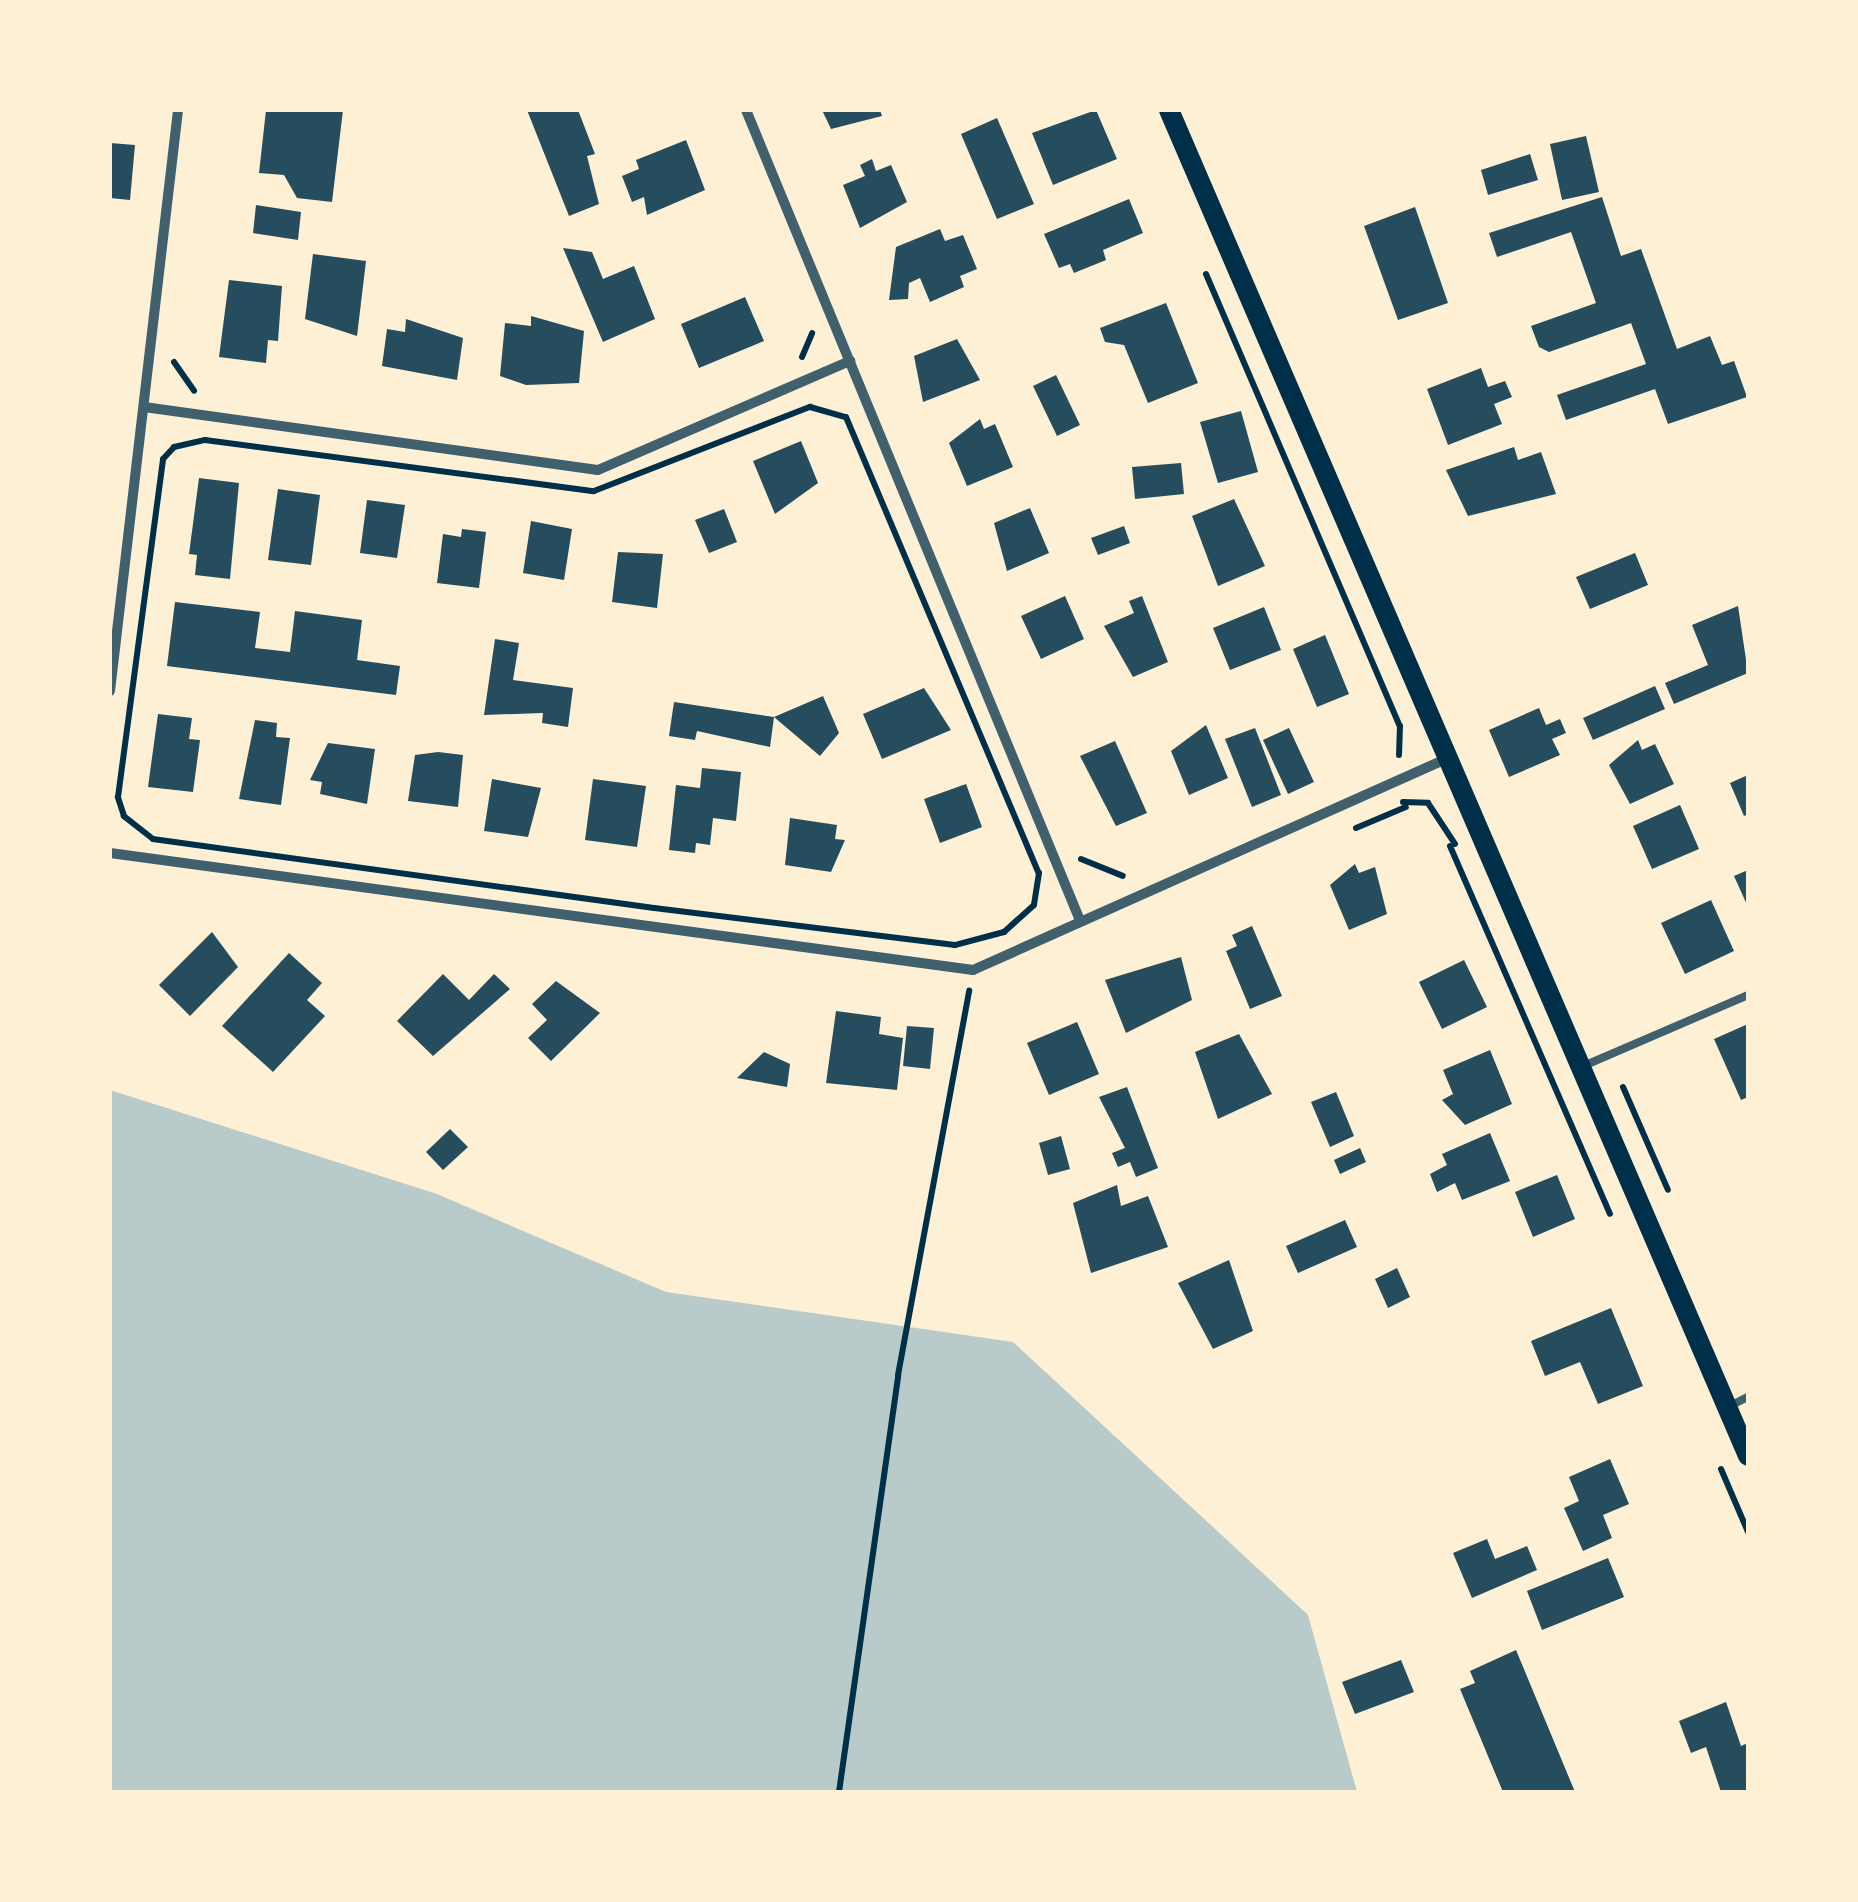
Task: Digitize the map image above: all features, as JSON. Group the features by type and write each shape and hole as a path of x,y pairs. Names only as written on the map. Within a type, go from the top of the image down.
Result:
{"main road":[{"path":"1169,110 1748,1456"}],"street":[{"path":"110,691 178,110"},
{"path":"746,110 1079,918"},
{"path":"144,407 598,470 850,361"},
{"path":"110,853 973,970 1079,918 1448,758"}],"lane":[{"path":"1581,1066 1748,995"},
{"path":"1727,1407 1748,1397"}],"path":[{"path":"782,368 810,346 812,327"},
{"path":"174,353 183,383 201,396"},
{"path":"810,407 836,412 1042,888 1004,932 955,945 153,839 134,830 118,797 163,459 188,440 205,440 594,491 810,407"},
{"path":"1450,846 1614,1224"},
{"path":"1075,854 1112,877 1135,875"},
{"path":"839,1792 898,1375 973,970"},
{"path":"1717,1460 1748,1532"}],"shaded area":[{"path":"110,1090 437,1194 666,1292 1013,1342 1308,1615 1357,1792 110,1792"}],"building":[{"path":"266,110 343,110 332,202 297,198 284,175 259,173"},
{"path":"527,110 578,110 595,154 587,156 599,204 569,216"},
{"path":"822,110 880,110 882,116 831,129"},
{"path":"1096,110 1117,159 1053,185 1032,133"},
{"path":"997,118 1034,204 997,219 961,134"},
{"path":"1586,136 1599,192 1562,200 1550,144"},
{"path":"686,140 705,190 647,215 644,197 632,202 622,176 639,169 636,160"},
{"path":"110,143 135,145 130,200 110,198"},
{"path":"1530,154 1538,180 1488,195 1481,170"},
{"path":"872,159 876,171 891,165 907,202 860,228 843,185 865,176 860,165"},
{"path":"1602,197 1621,256 1641,249 1677,349 1710,336 1722,365 1734,361 1747,397 1668,424 1655,389 1566,420 1557,395 1646,364 1631,323 1549,352 1539,347 1531,326 1596,303 1571,232 1497,257 1489,233"},
{"path":"1129,199 1143,233 1103,250 1106,260 1074,273 1070,264 1059,268 1044,234"},
{"path":"256,205 301,212 298,240 253,233"},
{"path":"1415,207 1448,303 1398,320 1364,226"},
{"path":"940,229 945,241 963,235 977,269 960,276 964,287 930,302 920,278 909,283 908,299 889,300 896,247"},
{"path":"563,248 592,252 603,279 634,266 655,319 603,342"},
{"path":"313,254 366,261 357,336 305,319"},
{"path":"229,280 282,286 278,341 268,340 266,363 219,357"},
{"path":"745,297 764,341 699,368 681,324"},
{"path":"1166,303 1198,383 1148,403 1124,345 1105,342 1100,328"},
{"path":"531,316 584,331 579,383 526,385 500,376 505,323 531,326"},
{"path":"406,319 463,338 457,380 382,366 387,329 405,332"},
{"path":"957,339 980,380 923,402 914,356"},
{"path":"1481,368 1488,387 1505,381 1512,397 1494,404 1502,424 1448,445 1427,389"},
{"path":"1056,375 1080,425 1057,436 1033,386"},
{"path":"1241,411 1258,472 1218,483 1200,422"},
{"path":"980,419 984,429 995,424 1013,467 967,486 949,443"},
{"path":"801,441 818,483 775,514 753,461"},
{"path":"1514,447 1518,460 1541,452 1556,494 1468,516 1446,470"},
{"path":"1181,463 1184,494 1135,499 1132,467"},
{"path":"199,478 239,483 230,579 195,575 197,555 189,554"},
{"path":"278,489 320,495 311,565 268,560"},
{"path":"1234,499 1265,566 1218,586 1192,516"},
{"path":"367,500 405,505 397,558 360,553"},
{"path":"1030,508 1049,553 1007,571 994,523"},
{"path":"724,509 737,542 709,553 695,520"},
{"path":"531,521 572,529 564,580 523,573"},
{"path":"1124,526 1130,543 1098,555 1091,538"},
{"path":"462,529 486,532 479,588 437,583 443,534 461,537"},
{"path":"618,552 663,554 657,608 612,602"},
{"path":"1635,553 1648,585 1590,609 1576,577"},
{"path":"1065,596 1084,639 1041,659 1021,616"},
{"path":"1142,596 1168,662 1133,677 1104,626 1134,613 1129,601"},
{"path":"175,602 260,612 255,648 290,652 295,611 362,620 357,660 400,666 396,695 167,666"},
{"path":"1738,606 1748,673 1674,704 1665,683 1708,665 1692,625"},
{"path":"1264,607 1281,650 1230,670 1213,628"},
{"path":"1325,635 1349,694 1317,707 1293,649"},
{"path":"495,639 519,643 513,680 573,688 568,727 542,723 543,713 484,715"},
{"path":"1655,686 1665,709 1593,740 1583,718"},
{"path":"924,688 951,730 882,759 863,714"},
{"path":"823,696 839,733 820,756 774,717"},
{"path":"674,702 774,717 770,747 697,731 695,740 669,736"},
{"path":"1539,708 1546,725 1560,719 1566,733 1552,739 1560,755 1509,777 1489,730"},
{"path":"158,714 192,718 189,739 200,740 193,792 148,787"},
{"path":"255,720 277,723 276,737 290,738 281,805 239,799"},
{"path":"1206,725 1228,778 1189,795 1171,751"},
{"path":"1255,728 1281,795 1252,807 1225,739"},
{"path":"1289,728 1314,782 1288,794 1263,740"},
{"path":"1638,740 1642,750 1655,744 1674,784 1630,804 1609,765"},
{"path":"1115,741 1147,813 1116,826 1080,756"},
{"path":"328,743 375,749 367,804 320,794 322,782 310,780"},
{"path":"415,755 463,755 458,807 408,801"},
{"path":"702,768 741,772 736,821 713,818 710,845 696,843 695,853 669,850 676,785 700,788"},
{"path":"1748,775 1748,814 1744,816 1730,783"},
{"path":"492,779 541,788 528,837 484,831"},
{"path":"593,779 646,786 637,847 585,840"},
{"path":"966,784 982,827 940,843 924,799"},
{"path":"1680,805 1699,849 1652,869 1633,826"},
{"path":"790,818 837,825 835,839 845,840 831,872 785,865"},
{"path":"1355,864 1359,873 1375,867 1387,914 1349,930 1330,885"},
{"path":"1748,870 1748,907 1734,876"},
{"path":"1711,900 1734,951 1685,974 1661,923"},
{"path":"1252,926 1282,996 1250,1009 1226,951 1237,946 1232,935"},
{"path":"212,932 238,967 190,1016 159,985"},
{"path":"289,953 322,983 307,1000 325,1016 273,1072 222,1026"},
{"path":"1181,957 1192,1000 1126,1033 1105,980"},
{"path":"1464,960 1487,1007 1442,1029 1419,982"},
{"path":"443,974 469,1000 494,974 510,989 433,1056 397,1021"},
{"path":"556,981 600,1013 551,1061 528,1038 547,1020 532,1004"},
{"path":"836,1011 881,1017 879,1034 903,1038 897,1090 826,1083"},
{"path":"1077,1022 1099,1074 1049,1095 1027,1043"},
{"path":"1748,1024 1748,1097 1741,1100 1714,1039"},
{"path":"907,1026 934,1028 930,1069 903,1066"},
{"path":"1239,1034 1272,1094 1218,1119 1195,1052"},
{"path":"1490,1050 1512,1104 1465,1125 1442,1100 1453,1094 1443,1070"},
{"path":"764,1052 790,1064 787,1087 737,1078"},
{"path":"1127,1087 1158,1168 1136,1177 1130,1162 1118,1167 1112,1153 1125,1148 1099,1097"},
{"path":"1336,1092 1354,1136 1330,1147 1311,1102"},
{"path":"450,1129 468,1147 443,1170 426,1152"},
{"path":"1490,1133 1510,1181 1462,1200 1455,1183 1437,1192 1430,1174 1447,1165 1442,1154"},
{"path":"1061,1136 1070,1169 1048,1175 1039,1143"},
{"path":"1360,1148 1366,1162 1340,1174 1334,1160"},
{"path":"1557,1175 1575,1219 1533,1237 1515,1192"},
{"path":"1117,1185 1121,1206 1148,1196 1168,1247 1091,1273 1073,1203"},
{"path":"1345,1220 1357,1247 1298,1273 1286,1246"},
{"path":"1229,1260 1253,1331 1213,1349 1178,1283"},
{"path":"1397,1268 1410,1297 1388,1308 1375,1279"},
{"path":"1611,1308 1643,1386 1598,1404 1580,1362 1545,1376 1531,1341"},
{"path":"1610,1459 1629,1504 1603,1515 1612,1538 1583,1551 1564,1508 1579,1501 1569,1477"},
{"path":"1487,1539 1495,1559 1527,1546 1537,1570 1472,1598 1453,1553"},
{"path":"1608,1558 1624,1597 1542,1630 1527,1591"},
{"path":"1516,1650 1575,1792 1503,1792 1460,1689 1475,1683 1470,1671"},
{"path":"1401,1660 1414,1692 1355,1714 1342,1682"},
{"path":"1726,1702 1741,1746 1748,1743 1748,1792 1721,1792 1706,1747 1691,1753 1679,1721"}]}
